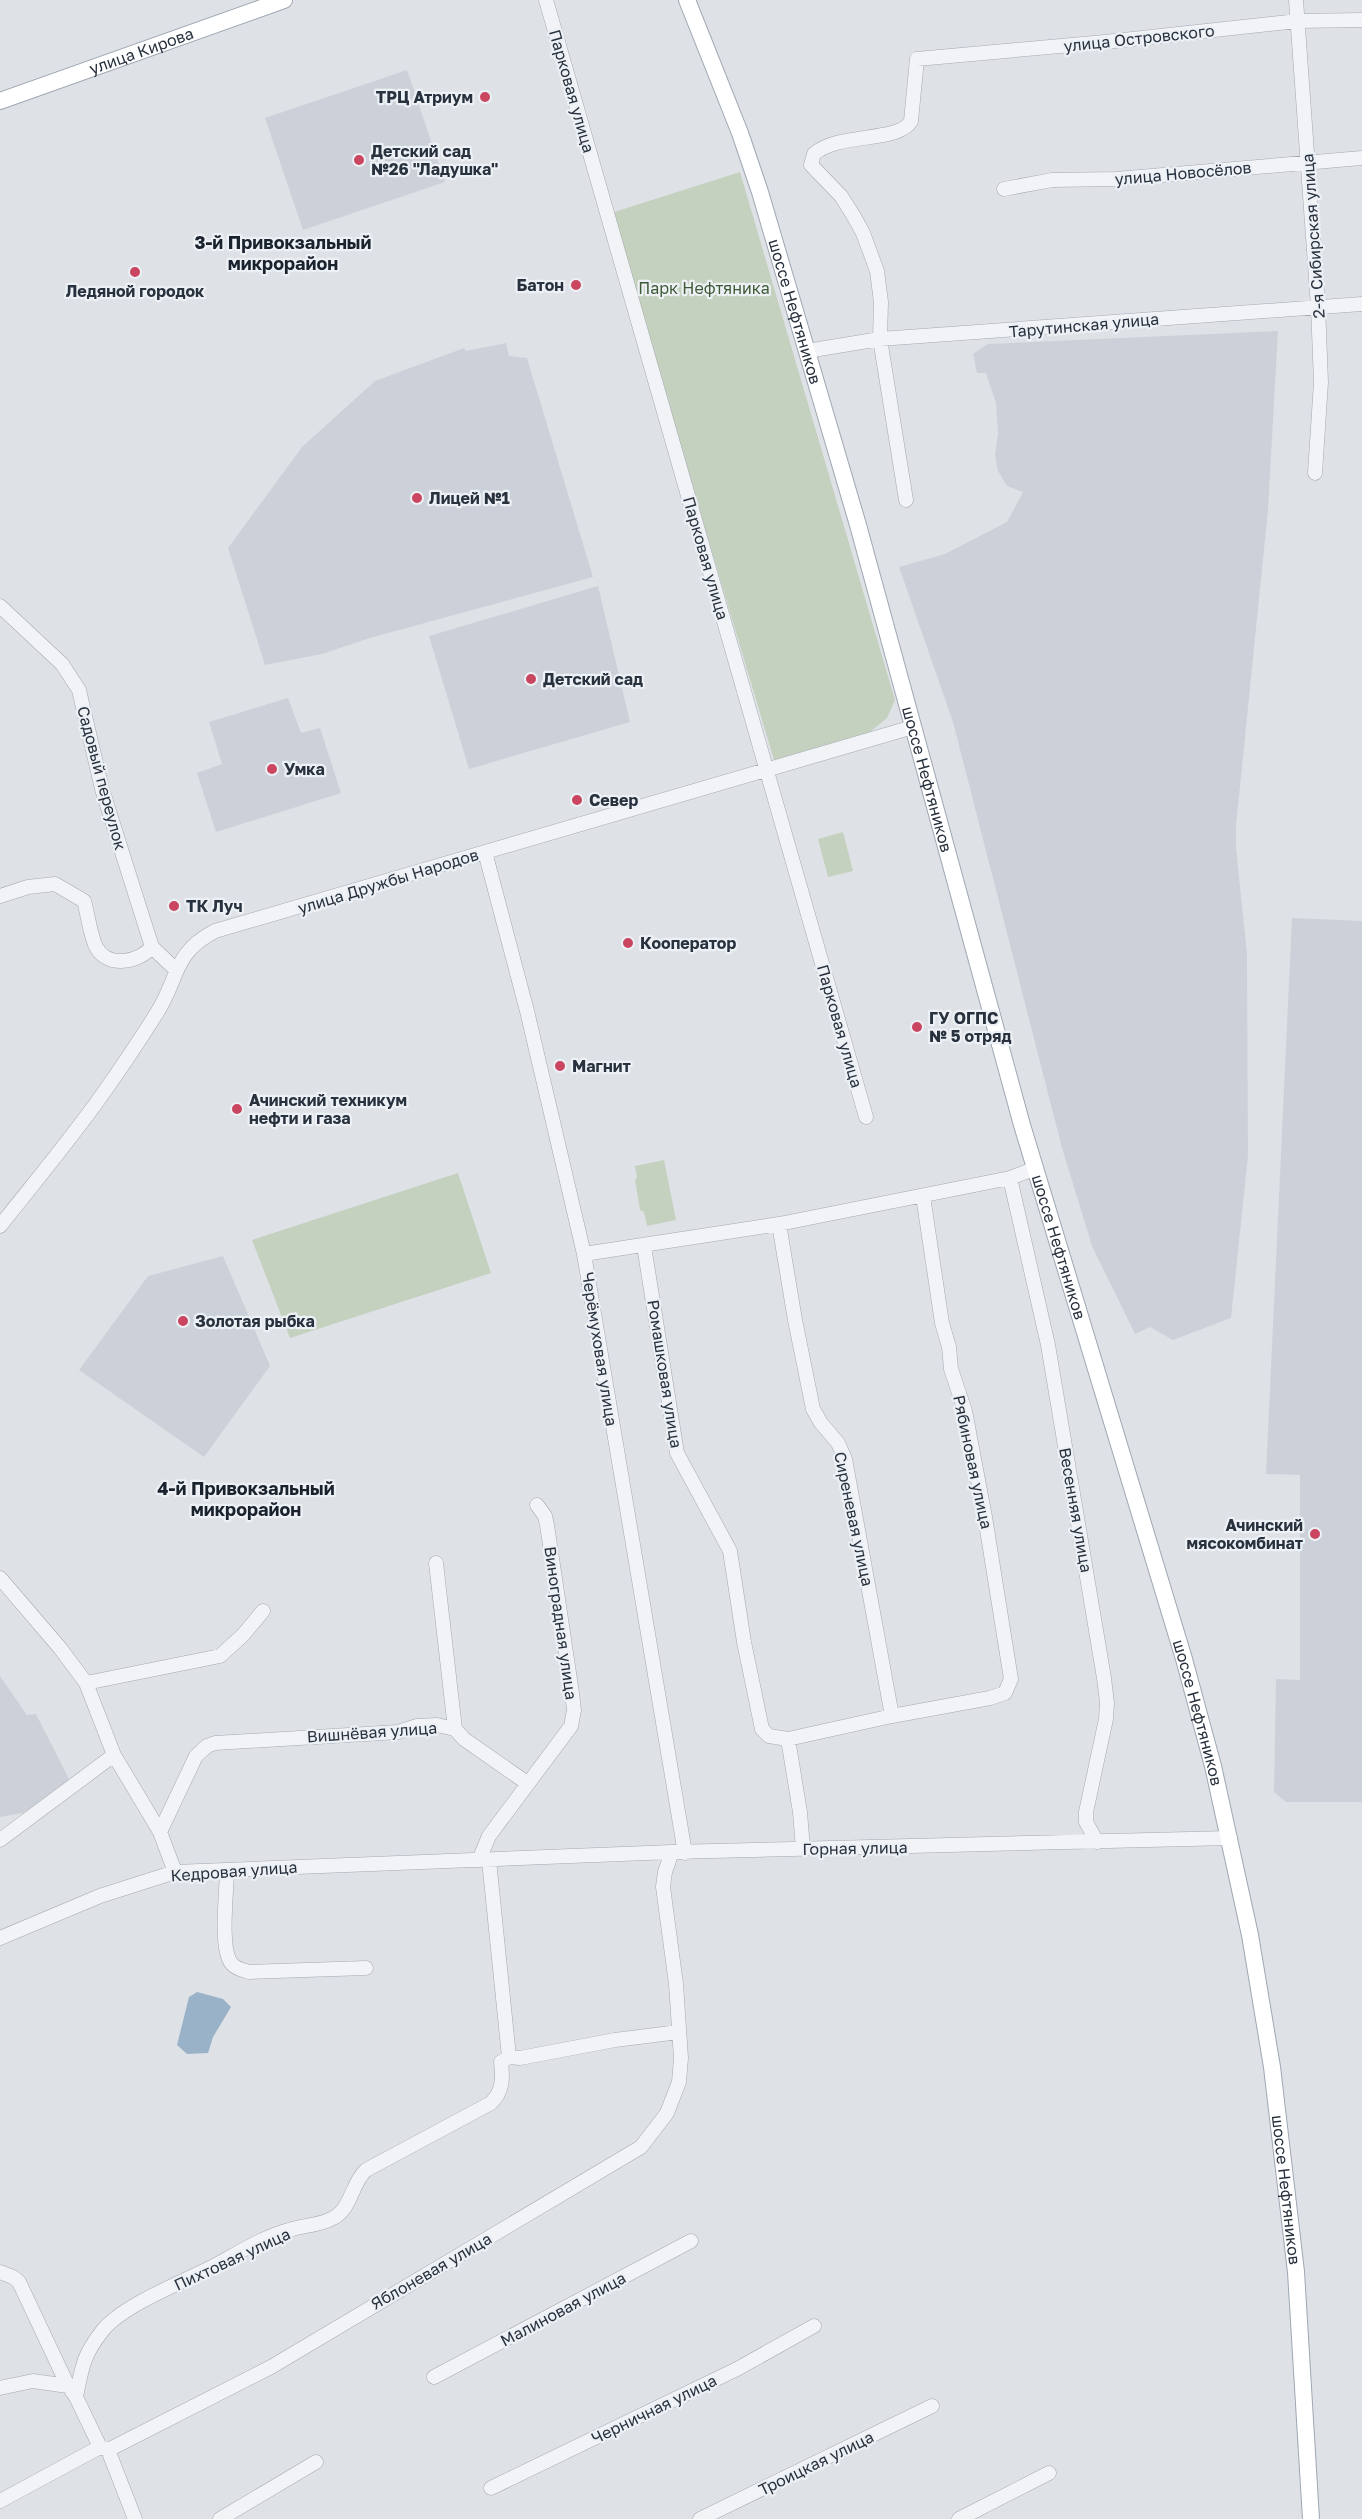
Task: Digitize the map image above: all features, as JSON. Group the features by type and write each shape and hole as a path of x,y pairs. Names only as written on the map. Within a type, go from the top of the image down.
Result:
{"main road":[{"name":"улица Кирова","path":"0,101 284,0"},
{"name":"шоссе Нефтяников","path":"687,0 753,172 807,351 861,536 1036,1168 1214,1766 1250,1935 1274,2078 1296,2272 1311,2519"}],"street":[{"name":"Парковая улица","path":"546,0 866,1117"},
{"name":"2-я Сибирская улица","path":"1296,0 1318,306 1321,382 1316,473"},
{"name":"улица Островского","path":"880,339 881,302 877,271 863,233 842,196 811,165 811,160 820,149 836,142 892,134 908,127 911,121 917,59 1298,21 1362,20"},
{"name":"улица Новосёлов","path":"1004,189 1052,180 1116,179 1362,158"},
{"name":"Тарутинская улица","path":"807,351 880,339 1362,304"},
{"path":"880,339 906,501"},
{"name":"Садовый переулок","path":"0,606 62,664 79,690 102,789 152,947 175,969"},
{"name":"улица Дружбы Народов","path":"0,1226 93,1107 127,1058 160,1008 175,969 196,943 215,931 913,727"},
{"name":"Черёмуховая улица","path":"485,852 527,1011 584,1254 679,1852 665,1872 663,1887 676,1984 679,2032"},
{"path":"0,896 28,887 55,884 84,901 96,947 108,958 117,961 136,959 145,955 152,947"},
{"path":"584,1254 779,1224 1010,1178 1036,1168"},
{"name":"Весенняя улица","path":"1010,1178 1048,1345 1106,1695 1106,1719 1086,1812 1086,1822 1097,1842"},
{"name":"Рябиновая улица","path":"892,1716 990,1698 1005,1693 1011,1679 1010,1661 965,1411 951,1369 949,1347 942,1323 923,1196"},
{"name":"Сиреневая улица","path":"779,1224 813,1409 821,1423 838,1443 845,1459 892,1716"},
{"name":"Ромашковая улица","path":"644,1246 676,1453 730,1551 762,1730 769,1736 788,1739"},
{"name":"Виноградная улица","path":"484,1860 489,1836 571,1726 573,1710 547,1524 545,1516 537,1505"},
{"path":"436,1563 455,1729"},
{"path":"0,1578 60,1648 86,1683 114,1755 160,1832 175,1872"},
{"path":"86,1683 220,1656 243,1635 263,1611"},
{"path":"803,1849 801,1812 788,1739 892,1716"},
{"name":"Вишнёвая улица","path":"160,1832 196,1756 200,1751 215,1743 398,1732 417,1726 437,1725 455,1729 464,1739 527,1783"},
{"path":"0,1840 114,1755"},
{"name":"Горная улица","path":"484,1860 679,1852 1230,1838"},
{"path":"484,1860 509,2057 520,2058 679,2032"},
{"name":"Кедровая улица","path":"0,1938 100,1896 175,1872 484,1860"},
{"path":"227,1870 225,1945 230,1962 234,1967 249,1972 366,1968"},
{"name":"Яблоневая улица","path":"0,2501 271,2367 413,2280 627,2158 657,2128 674,2098 680,2070 679,2032"},
{"name":"Пихтовая улица","path":"72,2391 84,2357 105,2328 130,2309 258,2243 288,2230 318,2225 336,2217 349,2203 358,2178 366,2170 491,2103 499,2094 501,2086 501,2062 509,2057"},
{"name":"Малиновая улица","path":"434,2377 691,2241"},
{"path":"3,2273 20,2282 72,2391 104,2449 135,2519"},
{"name":"Черничная улица","path":"491,2488 737,2369 814,2326"},
{"path":"0,2388 33,2380 72,2391"},
{"name":"Троицкая улица","path":"699,2519 932,2406"},
{"path":"220,2519 316,2462"},
{"path":"959,2519 1049,2473"}],"shaded area":[{"name":"Детский сад №26 \"Ладушка\"","path":"407,70 445,182 303,230 265,118"},
{"path":"1278,331 1268,510 1236,826 1236,848 1247,954 1248,1156 1231,1318 1173,1340 1150,1327 1135,1334 1092,1246 1062,1148 953,722 899,567 945,554 1007,522 1023,492 1007,486 998,471 995,455 998,433 996,403 986,373 977,373 973,354 988,344"},
{"name":"Лицей №1","path":"506,343 509,356 527,358 593,577 370,638 322,654 265,665 228,548 302,447 375,381 464,348 466,351"},
{"name":"Детский сад","path":"598,586 630,722 469,769 429,636"},
{"name":"Умка","path":"288,698 301,733 320,728 341,793 216,832 197,773 222,764 209,722"},
{"path":"1292,918 1362,921 1362,1802 1286,1802 1274,1792 1276,1679 1300,1680 1300,1475 1266,1474"},
{"name":"Золотая рыбка","path":"223,1256 270,1366 204,1457 79,1370 148,1276"},
{"path":"0,1676 27,1715 36,1714 71,1783 23,1813 0,1817"}],"green space":[{"name":"Парк Нефтяника","path":"740,172 895,700 887,718 870,732 774,760 611,213"},
{"path":"843,832 853,871 828,877 818,839"},
{"path":"664,1160 676,1220 647,1226 644,1212 640,1210 635,1166"},
{"path":"458,1173 491,1273 290,1338 252,1240"}],"water":[{"path":"197,1992 223,1999 231,2007 213,2037 208,2053 187,2054 177,2045 189,1997"}],"place":[{"name":"ТРЦ Атриум","path":"485,97"},
{"name":"Детский сад №26 \"Ладушка\"","path":"359,160"},
{"name":"Ледяной городок","path":"135,272"},
{"name":"Батон","path":"576,285"},
{"name":"Лицей №1","path":"417,498"},
{"name":"Детский сад","path":"531,679"},
{"name":"Умка","path":"272,769"},
{"name":"Север","path":"577,800"},
{"name":"ТК Луч","path":"174,906"},
{"name":"Кооператор","path":"628,943"},
{"name":"ГУ ОГПС № 5 отряд","path":"917,1027"},
{"name":"Магнит","path":"560,1066"},
{"name":"Ачинский техникум нефти и газа","path":"237,1109"},
{"name":"Золотая рыбка","path":"183,1321"},
{"name":"Ачинский мясокомбинат","path":"1315,1534"}],"district":[{"name":"3-й Привокзальный микрорайон","path":"283,253"},
{"name":"4-й Привокзальный микрорайон","path":"246,1499"}]}
